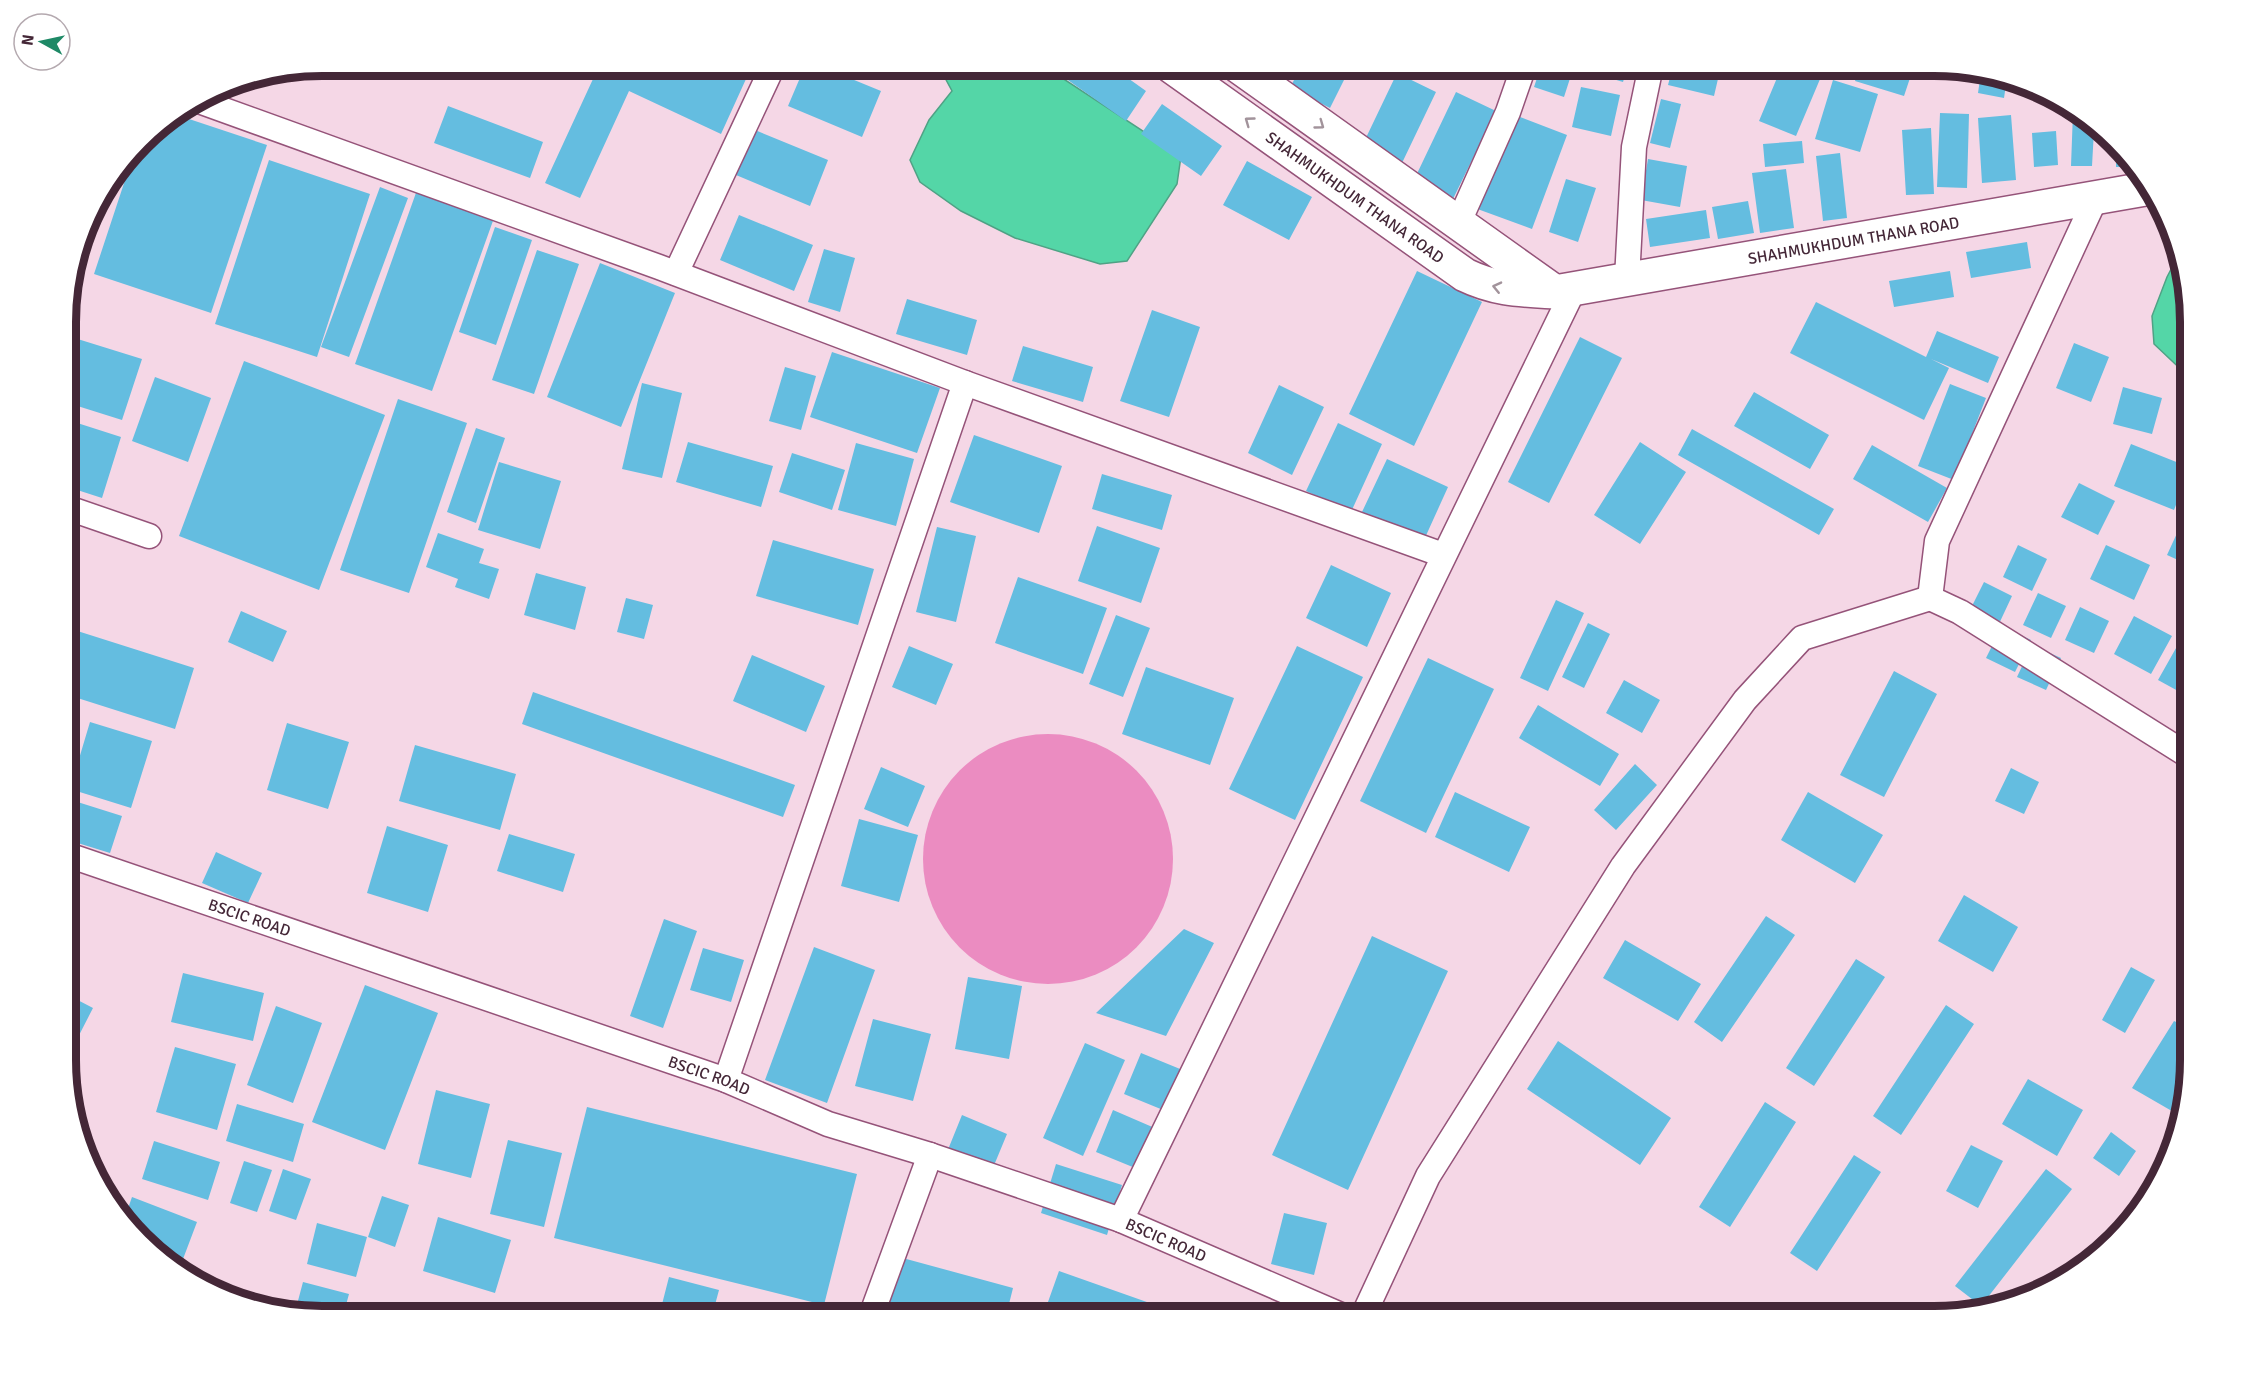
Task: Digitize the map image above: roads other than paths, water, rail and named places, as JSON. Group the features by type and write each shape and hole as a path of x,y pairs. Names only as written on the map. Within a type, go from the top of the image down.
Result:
{"main road":[{"name":"SHAHMUKHDUM THANA ROAD","path":"1185,76 1465,275 1483,284 1505,290 1564,290 2097,195 2140,189"},
{"path":"1252,76 1458,224 1564,290"}],"street":[{"path":"675,273 768,76"},
{"path":"1458,224 1509,112 1521,76"},
{"path":"1627,279 1634,147 1649,76"},
{"path":"209,104 675,273 965,383 1443,555"},
{"path":"1930,598 1937,541 2097,195"},
{"path":"1121,1220 1443,555 1564,290"},
{"path":"726,1080 965,383"},
{"path":"76,511 149,536"},
{"path":"1368,1306 1428,1176 1623,866 1745,700 1802,638 1930,598 1960,612 2180,750"},
{"name":"BSCIC ROAD","path":"76,858 726,1080 828,1124 930,1155 1121,1220 1320,1306"},
{"path":"875,1306 930,1155"}]}
